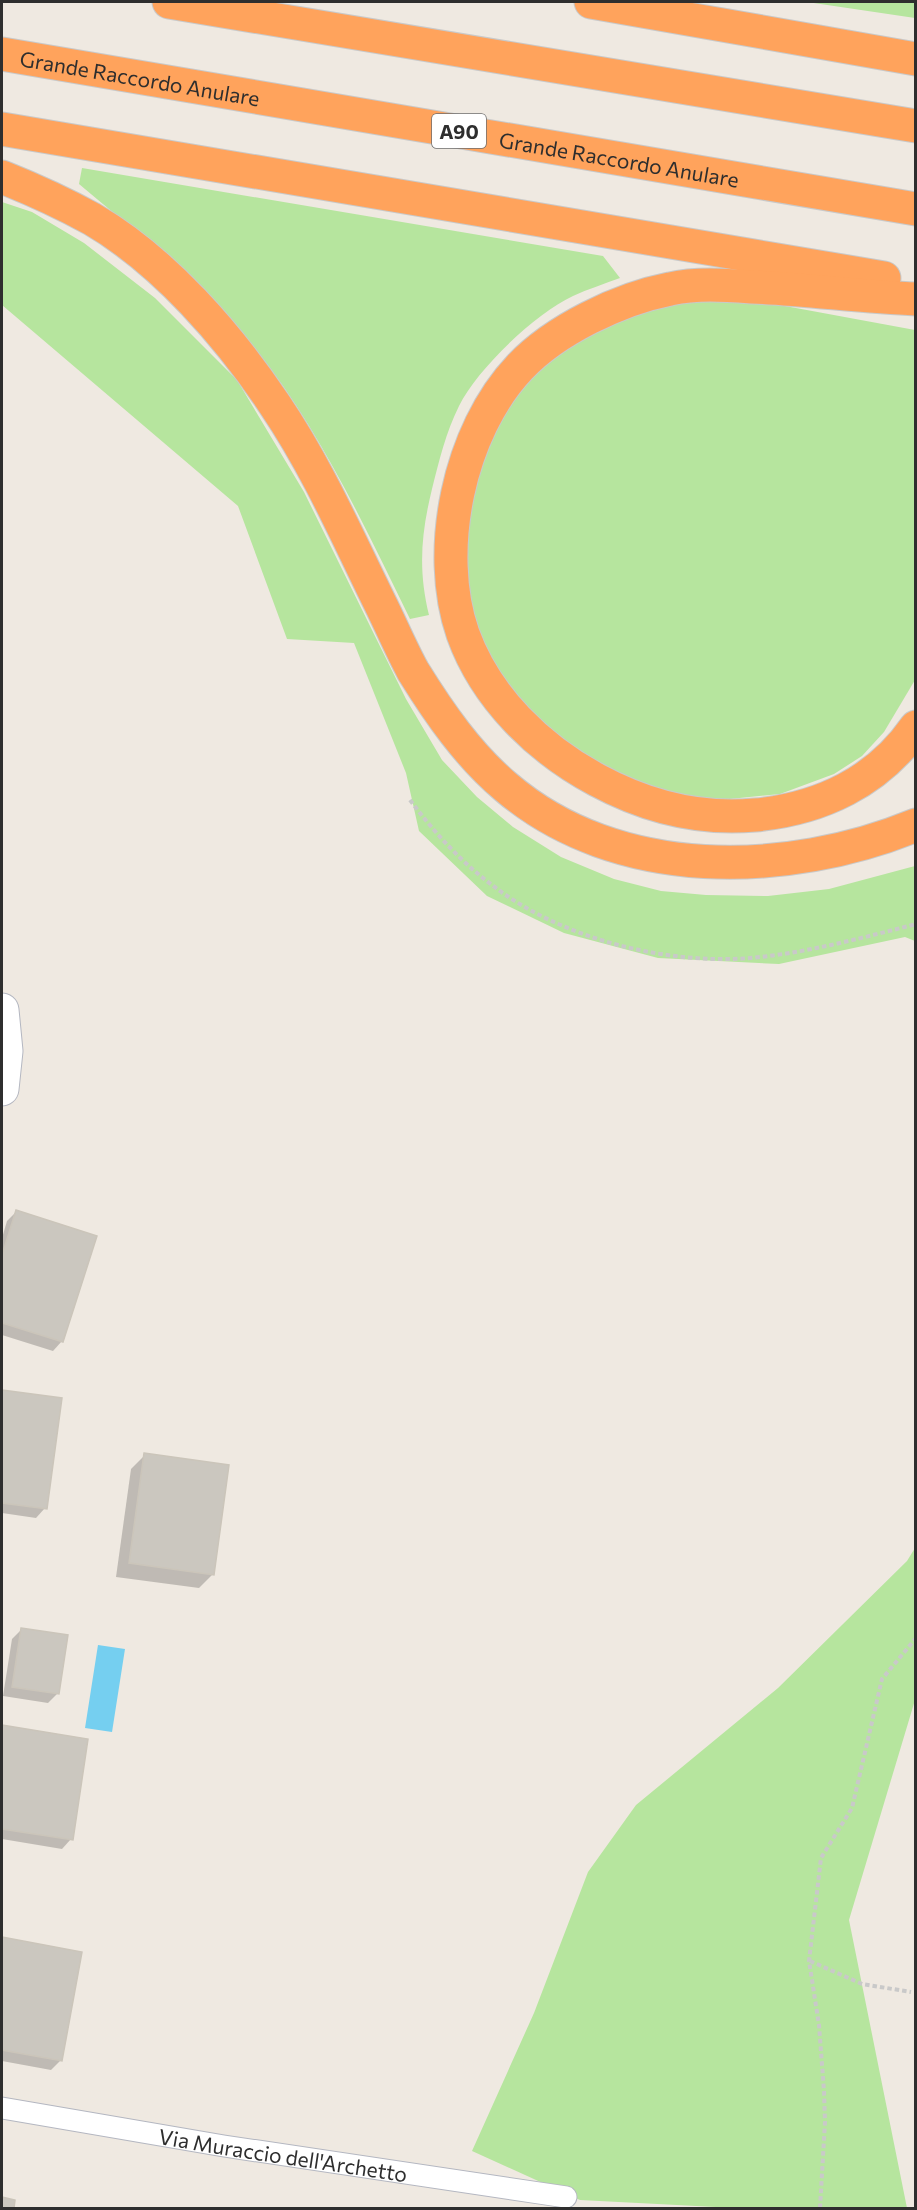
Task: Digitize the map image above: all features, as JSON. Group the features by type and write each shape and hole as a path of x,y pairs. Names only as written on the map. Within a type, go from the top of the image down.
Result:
{"highway":[{"path":"169,2 915,126"},
{"path":"591,2 915,58"},
{"name":"Grande Raccordo Anulare","path":"2,54 915,209"},
{"path":"2,129 915,284"},
{"path":"2,177 45,195 92,219 115,234 182,290 222,335 275,404 307,456 412,669 443,717 489,771 519,798 555,821 607,844 643,854 681,860 724,862 806,855 866,842 915,825"},
{"path":"915,299 875,298 780,288 684,286 654,293 584,321 550,342 520,368 495,400 464,469 452,529 451,553 455,599 463,634 480,669 502,701 524,728 551,752 578,770 653,806 708,816 748,816 770,814 816,803 841,793 866,778 900,747 915,727"}],"street":[{"path":"2,1010 6,1051 2,1089"}],"lane":[{"name":"Via Muraccio dell'Archetto","path":"2,2108 224,2146 566,2197"}],"path":[{"path":"410,800 440,839 502,892 544,916 574,929 643,951 699,958 751,958 860,938 915,924"},
{"path":"820,2208 825,2131 824,2091 820,2035 809,1961 821,1858 852,1808 882,1679 915,1638"},
{"path":"809,1961 862,1984 911,1992"}],"green space":[{"path":"807,2 915,2 915,18"},
{"path":"82,168 603,256 620,278 573,296 542,315 493,359 459,406 443,447 425,521 422,567 429,615 410,619 329,459 281,383 254,348 225,314 190,279 79,184"},
{"path":"2,202 32,212 84,243 155,298 237,380 304,492 406,699 442,760 477,797 513,827 561,857 614,879 661,891 706,895 768,896 829,889 915,866 915,941 905,937 779,964 658,958 564,933 487,896 419,831 406,773 354,643 287,639 238,506 2,305"},
{"path":"736,297 915,330 915,680 884,732 862,756 834,774 780,794 720,800 681,798 646,789 553,741 488,659 466,592 465,520 496,421 530,375 571,343 649,306"},
{"path":"915,1548 915,1700 849,1920 907,2208 735,2208 580,2200 472,2151 534,2013 588,1872 636,1805 778,1688 907,1561"}],"water":[{"path":"98,1645 125,1649 112,1732 85,1728"}],"building":[{"path":"16,1210 97,1236 63,1342 2,1323 2,1255"},
{"path":"2,1390 62,1398 47,1509 2,1503"},
{"path":"144,1453 229,1465 214,1575 129,1563"},
{"path":"21,1628 68,1635 59,1694 12,1687"},
{"path":"2,1725 88,1739 73,1840 2,1829"},
{"path":"2,1937 82,1952 62,2061 2,2050"},
{"path":"2,2197 15,2200 14,2208 2,2208"}]}
